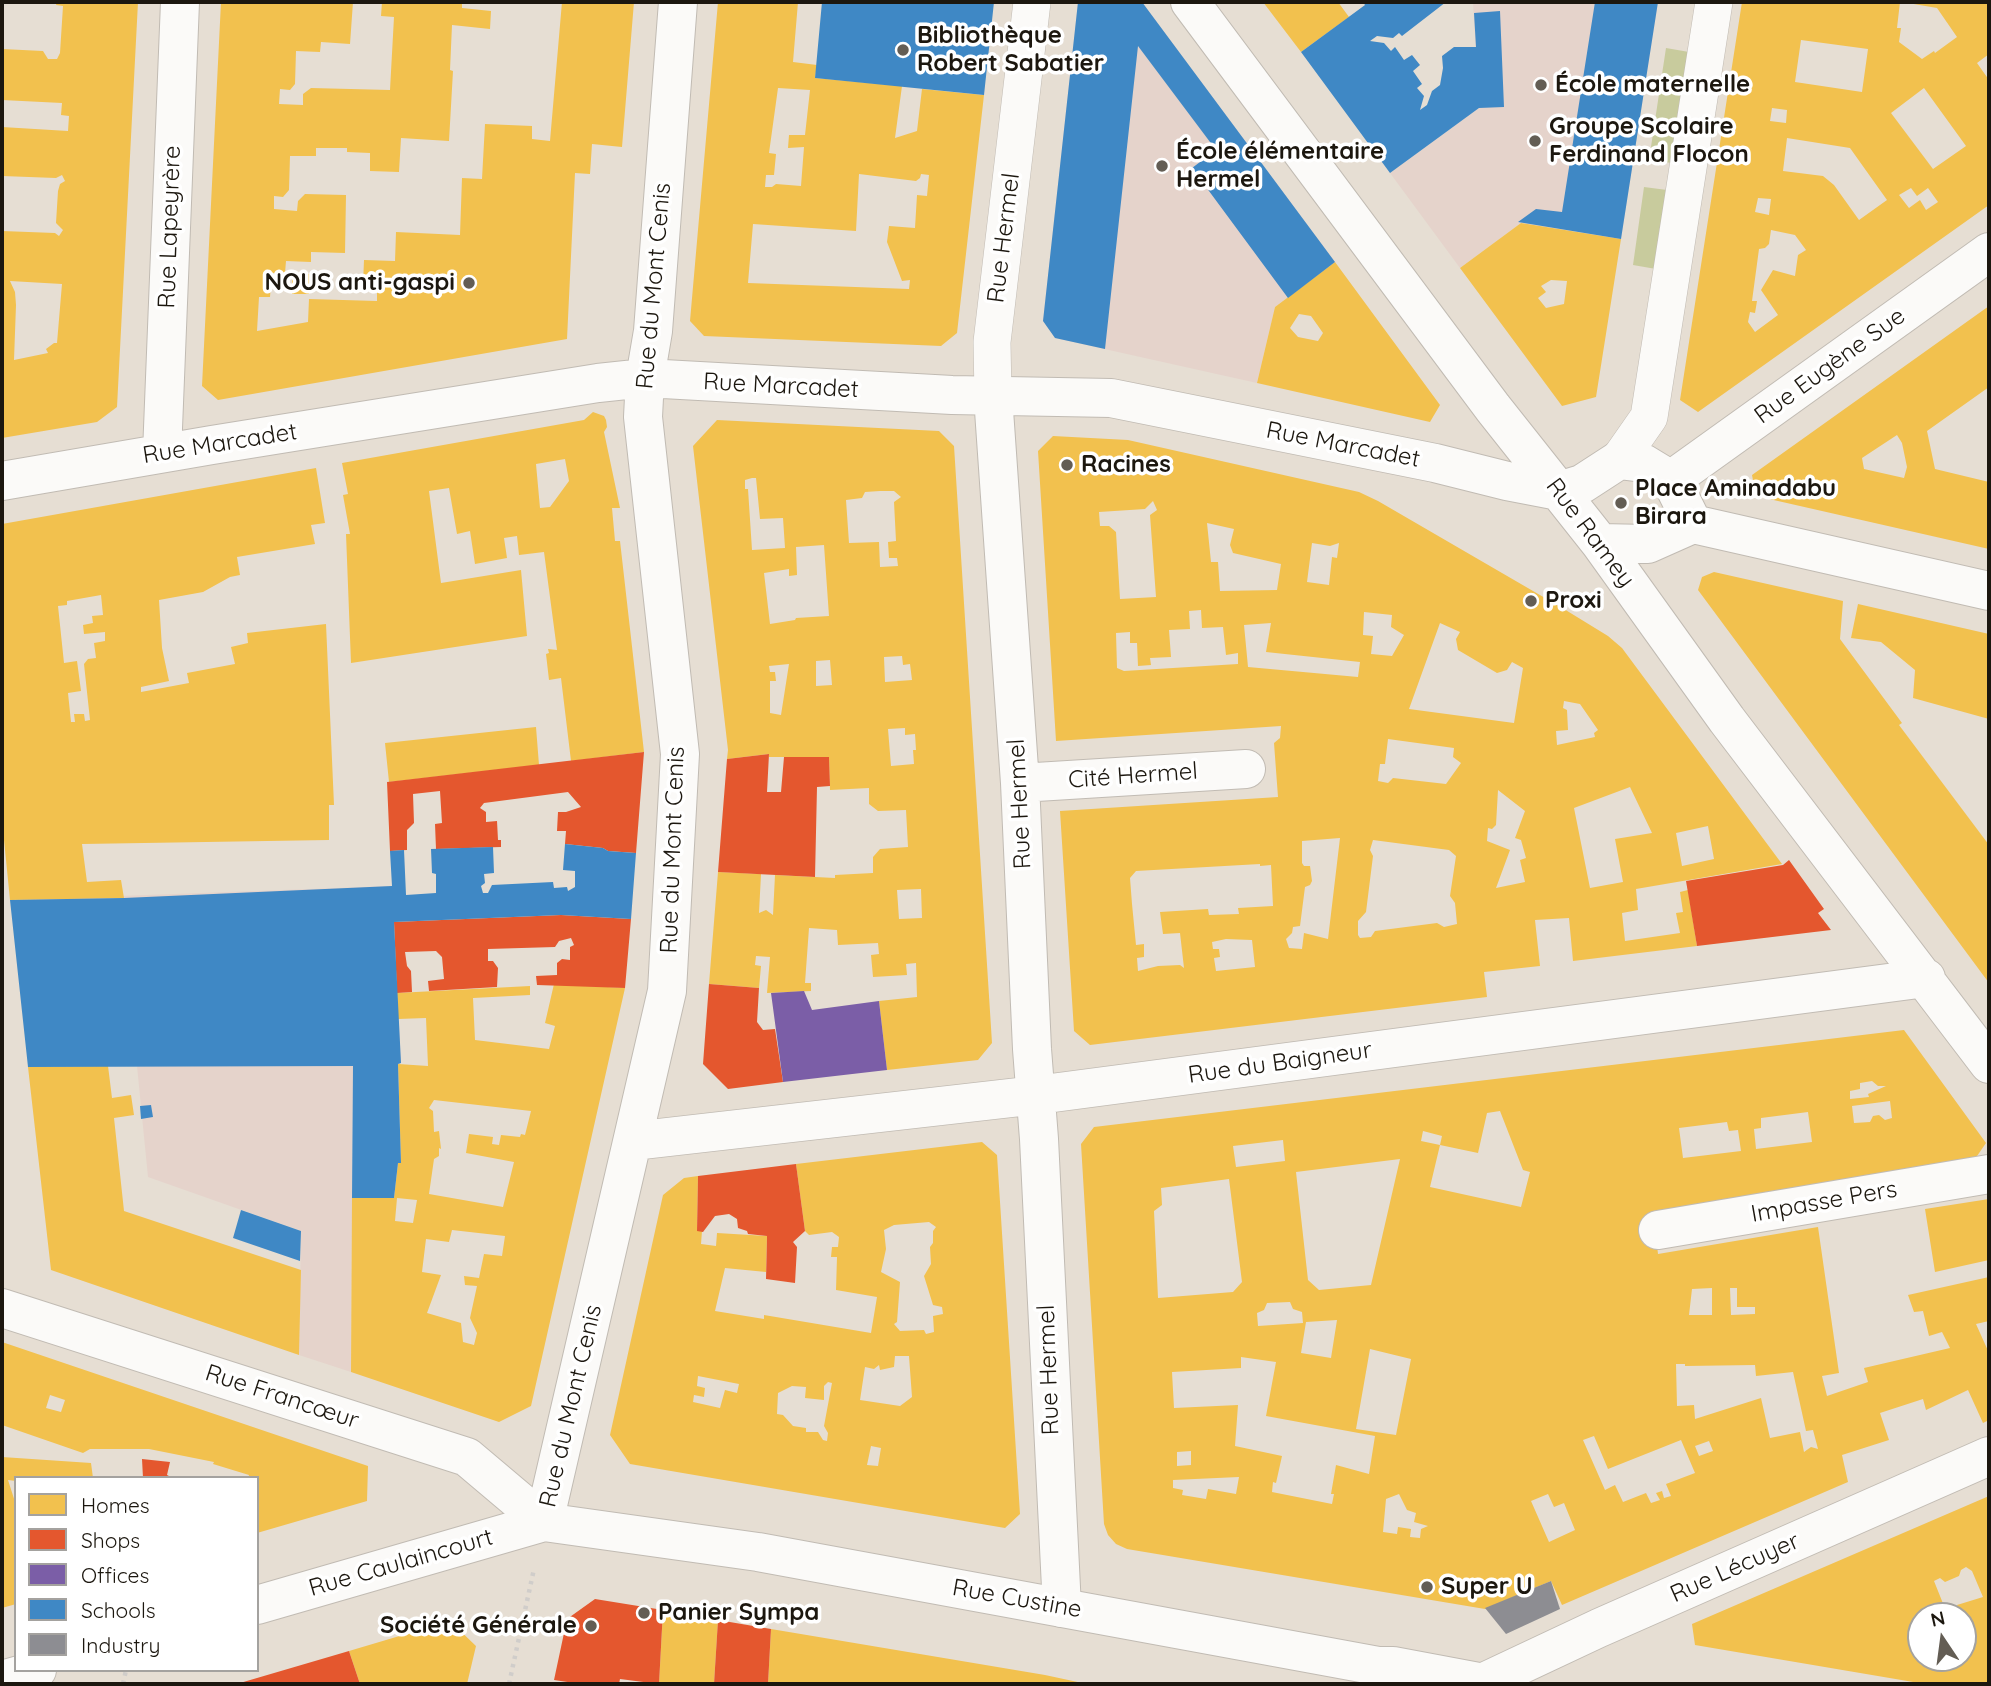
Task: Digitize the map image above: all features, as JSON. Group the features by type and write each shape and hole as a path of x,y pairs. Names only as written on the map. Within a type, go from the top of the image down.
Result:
{"street":[{"name":"Rue Lapeyrère","path":"162,453 180,2"},
{"name":"Rue du Mont Cenis","path":"544,1522 667,991 680,754 643,417 645,378 653,331 678,2"},
{"name":"Rue Hermel","path":"1032,2 992,342 993,396 1020,783 1062,1608"},
{"name":"Rue Ramey","path":"1190,2 1493,408 1600,543 1727,720 1989,1064"},
{"path":"1559,491 1582,484 1619,460 1649,417 1714,2"},
{"name":"Rue Eugène Sue","path":"1671,480 1989,252"},
{"name":"Rue Marcadet","path":"2,481 598,383 645,378 993,396 1111,398 1435,463 1559,491"},
{"path":"1619,460 1643,463 1671,480 1693,524"},
{"path":"1600,543 1648,544 1693,524 1989,591"},
{"name":"Cité Hermel","path":"1020,783 1246,769"},
{"name":"Rue du Baigneur","path":"633,1141 1037,1095 1926,978"},
{"name":"Impasse Pers","path":"1658,1230 1989,1174"},
{"path":"2,1300 2,1308"},
{"name":"Rue Francœur","path":"2,1308 467,1457 544,1522"},
{"name":"Rue Lécuyer","path":"1485,1684 1599,1628 1989,1456"},
{"name":"Rue Custine","path":"544,1522 758,1552 1378,1666 1398,1675 1485,1684"},
{"name":"Rue Caulaincourt","path":"259,1604 544,1522"},
{"path":"2,1680 30,1672"}],"path":[{"name":"Rue du Mont Cenis","path":"509,1684 544,1522"}],"shaded area":[{"name":"École élémentaire Hermel","path":"1078,2 1142,2 1335,262 1275,307 1257,383 1055,338 1043,321"},
{"name":"Groupe Scolaire Ferdinand Flocon","path":"1473,2 1658,2 1621,239 1521,223 1460,268 1390,173 1479,108"},
{"path":"392,886 401,1063 353,1067 351,1372 299,1355 301,1231 148,1177 137,1066 10,900"}],"green space":[{"path":"1666,48 1689,52 1672,163 1649,160"},
{"path":"1644,187 1667,190 1656,269 1633,265"}],"building: Homes":[{"path":"57,2 138,2 117,407 97,422 2,438 2,231 55,233 59,236 63,230 56,223 58,191 60,184 65,181 62,175 56,178 2,176 2,127 68,131 69,116 61,115 62,103 2,100 2,49 43,51 48,59 57,59 60,53 63,6 56,5","holes":["10,281 62,284 57,343 46,349 48,353 14,360 16,305 15,292"]},
{"path":"221,2 353,2 350,44 321,42 320,52 296,51 295,84 290,90 280,89 279,104 303,105 303,94 311,88 390,90 394,17 381,16 382,2 462,2 462,8 491,11 490,29 452,25 450,70 453,71 449,141 401,138 399,172 370,171 370,153 347,152 347,148 316,148 316,156 290,156 289,190 283,197 274,196 274,209 297,211 298,201 305,194 346,195 345,253 311,252 311,262 286,261 285,273 272,273 270,297 259,297 257,331 308,322 309,299 377,301 377,286 363,284 364,260 395,261 396,232 460,235 462,178 482,179 485,124 532,126 532,139 550,141 562,2 634,2 622,147 592,144 590,174 575,173 567,339 218,400 202,386"},
{"path":"718,2 798,2 793,62 817,65 815,78 902,86 895,138 917,131 922,89 984,95 957,333 941,346 704,336 690,321","holes":["778,88 810,90 805,135 789,135 788,148 804,147 801,186 776,184 765,187 766,175 774,175 776,154 769,153","859,174 916,181 921,174 929,175 927,196 917,195 915,228 889,226 887,242 902,281 910,280 909,289 748,283 753,224 856,231"]},
{"path":"1263,2 1338,2 1349,17 1301,52"},
{"path":"1742,2 1900,2 1897,28 1901,28 1899,42 1922,59 1957,37 1937,8 1902,2 1989,2 1989,54 1977,63 1989,80 1989,205 1698,412 1680,400","holes":["1801,40 1868,49 1862,92 1795,82","1924,88 1966,146 1933,169 1891,113","1772,108 1787,110 1786,123 1770,121","1787,138 1850,148 1887,200 1859,220 1834,185 1823,176 1783,171","1911,188 1917,196 1928,188 1938,202 1926,210 1920,200 1909,208 1899,195","1758,198 1771,199 1769,215 1755,212","1771,230 1795,235 1806,250 1798,255 1795,276 1773,270 1761,290 1778,315 1755,332 1748,322 1750,312 1755,313 1757,301 1752,301 1759,249 1769,244"]},
{"path":"1521,223 1621,239 1596,397 1562,406 1460,268","holes":["1551,280 1567,281 1564,304 1546,308 1538,298 1546,292 1541,286"]},
{"path":"1335,262 1440,405 1430,422 1257,383 1275,307","holes":["1299,314 1311,316 1323,333 1318,341 1298,337 1290,328"]},
{"path":"292,273 310,274 309,294 292,294"},
{"path":"1989,306 1989,387 1927,431 1935,469 1989,482 1989,549 1756,496 1752,475","holes":["1897,435 1902,443 1907,467 1904,478 1864,469 1862,458"]},
{"path":"593,412 604,416 606,420 607,427 604,432 620,508 612,508 615,541 620,541 644,752 571,761 561,678 549,680 546,654 549,653 548,649 557,650 544,552 519,555 517,536 504,538 507,558 475,564 470,531 457,534 449,488 429,491 441,583 521,570 527,636 351,663 346,534 350,534 343,495 348,494 342,463 584,420","holes":["565,459 569,481 550,507 540,508 536,464"]},
{"path":"717,420 939,431 954,446 992,1043 978,1060 887,1070 879,1001 917,997 916,963 906,964 907,975 873,977 871,955 879,954 878,943 838,945 837,930 809,928 805,983 811,983 811,991 767,993 770,957 756,956 755,965 761,966 759,988 709,984 718,872 761,874 759,913 766,910 773,915 775,875 835,878 835,875 873,873 873,857 880,849 908,847 906,810 878,811 869,804 869,788 830,790 829,757 769,757 769,754 727,759 693,446","holes":["756,478 760,519 783,518 785,548 752,550 748,489 745,489 745,480","880,491 894,491 901,497 894,502 896,541 888,542 889,558 897,558 898,566 880,567 879,542 849,543 846,500 862,498 865,492","824,545 829,616 796,618 770,624 764,573 789,569 789,576 797,575 796,547","902,656 903,665 910,664 912,680 885,682 884,657","830,660 832,685 816,686 816,661","789,664 781,715 770,713 770,681 776,681 775,672 770,672 769,666","905,728 905,735 915,734 914,764 891,766 888,729","921,889 922,918 899,919 897,890"]},
{"path":"1053,436 1128,440 1359,492 1378,501 1564,609 1608,636 1622,648 1782,864 1636,889 1638,910 1622,913 1625,941 1680,933 1676,913 1683,912 1680,892 1688,890 1697,946 1573,961 1569,918 1535,920 1540,966 1484,972 1487,997 1090,1045 1074,1031 1060,811 1278,797 1274,743 1280,738 1281,726 1056,741 1038,451","holes":["1153,501 1157,510 1150,515 1156,597 1120,599 1116,532 1109,526 1100,526 1099,512 1145,509","1207,523 1234,529 1230,545 1233,553 1281,564 1277,590 1220,591 1218,562 1211,562","1312,543 1330,546 1339,543 1337,558 1332,557 1329,585 1307,582","1201,610 1202,628 1223,627 1226,655 1238,653 1238,664 1124,671 1117,668 1116,633 1130,632 1130,643 1137,643 1138,666 1151,665 1150,658 1171,657 1169,630 1190,629 1189,611","1364,612 1392,615 1391,627 1404,635 1392,656 1371,654 1373,636 1363,635","1271,623 1266,652 1360,662 1358,677 1248,667 1244,625","1440,623 1460,632 1456,639 1458,650 1497,673 1507,670 1512,662 1523,668 1514,723 1409,709","1564,701 1580,704 1598,730 1594,733 1595,737 1557,745 1556,731 1568,730","1388,739 1454,748 1453,757 1461,763 1446,784 1393,778 1388,783 1378,781 1380,764 1385,764","1630,787 1652,833 1615,839 1623,882 1590,888 1574,808","1498,790 1525,811 1515,838 1521,840 1526,858 1520,860 1525,882 1496,888 1510,850 1487,841 1488,828 1492,829 1496,825","1708,826 1714,859 1682,866 1676,833","1340,838 1328,939 1304,933 1302,949 1289,948 1286,939 1292,933 1293,927 1300,926 1305,887 1312,881 1310,866 1304,866 1302,841","1373,840 1449,850 1456,856 1450,896 1455,903 1457,924 1444,927 1437,923 1375,931 1371,937 1360,938 1358,921 1366,912","1271,865 1273,906 1238,908 1239,914 1209,915 1208,909 1160,912 1163,934 1180,933 1184,968 1180,965 1158,966 1138,971 1137,958 1144,957 1144,944 1136,945 1130,878 1136,871","1226,939 1252,940 1255,967 1216,971 1214,958 1220,957 1219,949 1213,949 1212,942"]},
{"path":"316,468 325,523 311,525 315,544 237,557 240,575 230,577 203,592 159,600 162,648 169,681 141,687 141,692 189,683 187,673 235,664 231,647 248,643 247,633 326,624 334,805 329,805 329,840 82,844 87,882 121,880 124,898 10,900 2,820 2,524","holes":["101,595 103,615 92,616 93,623 83,625 84,634 105,632 105,641 94,643 96,658 88,659 84,664 90,720 85,721 84,714 74,714 75,722 71,722 68,693 81,691 77,661 64,663 58,606 67,605 67,601"]},
{"path":"1714,572 1843,601 1840,639 1902,723 1899,725 1989,845 1989,983 1698,590 1702,577"},
{"path":"1858,604 1989,634 1989,719 1913,698 1915,670 1881,642 1851,638"},
{"path":"536,727 539,765 389,782 385,743"},
{"path":"554,984 625,988 531,1406 499,1422 351,1372 352,1198 394,1198 398,1163 401,1163 398,1064 428,1066 426,1018 398,1019 397,993 530,986 530,995 473,998 475,1040 549,1049 555,1026 545,1023","holes":["434,1100 531,1111 525,1135 501,1135 499,1145 492,1144 493,1137 469,1134 466,1153 514,1162 503,1207 429,1194 434,1159 439,1156 439,1148 441,1149 439,1131 434,1132 433,1111 429,1108","397,1198 417,1200 413,1223 395,1221","452,1230 505,1236 502,1256 484,1254 479,1278 464,1276 465,1285 477,1286 470,1318 477,1333 474,1345 463,1342 461,1323 427,1313 441,1275 422,1272 426,1239 449,1242"]},
{"path":"1904,1030 1986,1143 1975,1159 1653,1212 1658,1254 1818,1227 1839,1373 1822,1376 1827,1396 1868,1382 1864,1368 1950,1348 1942,1332 1929,1336 1923,1311 1914,1312 1908,1295 1989,1277 1989,1321 1976,1324 1989,1353 1989,1420 1983,1423 1968,1390 1926,1410 1923,1399 1880,1413 1889,1440 1842,1455 1848,1482 1562,1605 1551,1581 1485,1609 1127,1549 1116,1544 1108,1535 1104,1524 1081,1144 1094,1127","holes":["1872,1081 1878,1086 1886,1086 1868,1094 1869,1097 1850,1099 1850,1091 1860,1089 1860,1083","1890,1101 1892,1118 1885,1120 1879,1115 1873,1116 1870,1122 1854,1123 1852,1106","1500,1111 1523,1170 1530,1172 1521,1207 1430,1187 1440,1145 1478,1153 1487,1113","1808,1112 1812,1142 1756,1149 1754,1129 1761,1128 1761,1118","1727,1122 1729,1131 1738,1130 1741,1151 1683,1158 1679,1128","1423,1131 1442,1136 1440,1145 1421,1141","1283,1140 1285,1161 1236,1167 1233,1146","1400,1159 1371,1285 1319,1290 1308,1280 1296,1172","1229,1179 1242,1282 1233,1292 1158,1298 1154,1211 1162,1205 1161,1188","1712,1288 1712,1315 1689,1315 1692,1289","1730,1288 1737,1288 1737,1307 1755,1307 1755,1314 1731,1315","1290,1302 1293,1309 1302,1312 1303,1323 1258,1326 1257,1313 1264,1310 1267,1303","1337,1320 1331,1358 1301,1353 1306,1322","1370,1349 1411,1359 1396,1435 1356,1429","1241,1357 1276,1362 1266,1416 1375,1436 1369,1474 1336,1465 1332,1504 1272,1492 1282,1456 1235,1446 1238,1405 1174,1408 1172,1372 1241,1368","1676,1364 1755,1365 1756,1376 1793,1372 1806,1431 1813,1430 1818,1449 1811,1447 1804,1452 1800,1432 1770,1438 1761,1398 1695,1419 1694,1405 1677,1406","1594,1436 1608,1469 1681,1440 1695,1473 1666,1484 1671,1496 1664,1498 1662,1491 1656,1493 1660,1500 1651,1503 1646,1493 1623,1502 1615,1485 1605,1490 1583,1440","1709,1441 1713,1451 1699,1456 1695,1446","1191,1451 1191,1465 1177,1466 1177,1452","1239,1477 1236,1494 1208,1489 1206,1499 1182,1495 1183,1490 1173,1488 1173,1480","1399,1494 1407,1510 1416,1513 1414,1522 1428,1526 1421,1529 1420,1538 1410,1537 1411,1529 1398,1527 1397,1534 1383,1532 1386,1499","1548,1494 1554,1507 1564,1503 1575,1530 1549,1542 1531,1501"]},
{"path":"108,1066 112,1098 131,1095 134,1115 114,1118 124,1211 301,1270 299,1355 51,1270 28,1067"},
{"path":"982,1142 997,1155 1020,1514 1005,1528 630,1464 610,1435 663,1195 684,1178 698,1176 697,1231 702,1231 701,1244 716,1246 717,1233 767,1236 766,1272 725,1268 715,1311 764,1319 764,1315 871,1333 877,1297 836,1290 837,1257 831,1257 832,1247 838,1247 839,1237 832,1232 809,1235 805,1231 796,1164","holes":["929,1222 936,1227 930,1247 931,1264 924,1276 933,1305 942,1307 943,1314 933,1316 934,1332 926,1334 924,1330 900,1331 894,1324 897,1322 900,1282 881,1272 886,1249 884,1230 894,1225","895,1356 909,1356 912,1397 900,1406 860,1400 865,1367 874,1369 879,1365 880,1370 894,1367","698,1376 739,1384 737,1393 725,1390 720,1408 693,1402 694,1395 704,1397 705,1388 697,1386","828,1382 832,1383 824,1426 828,1433 827,1441 823,1440 818,1432 806,1432 806,1428 793,1426 783,1415 777,1414 778,1393 792,1386 806,1387 805,1398 824,1400 824,1386","871,1446 881,1448 878,1466 867,1465"]},
{"path":"1989,1199 1989,1260 1935,1272 1925,1209"},
{"path":"2,1342 368,1466 367,1501 259,1532 259,1476 249,1476 213,1464 214,1462 149,1449 90,1449 83,1453 2,1425","holes":["50,1395 65,1400 61,1412 46,1408"]},
{"path":"2,1457 91,1463 93,1476 14,1476 14,1481 8,1480 14,1499 14,1605 2,1608"},
{"path":"1989,1496 1989,1684 1925,1684 1695,1645 1692,1624"},
{"path":"663,1610 718,1620 714,1684 659,1684"},
{"path":"450,1621 476,1646 467,1684 360,1684 349,1651"},
{"path":"771,1629 1045,1675 1087,1684 768,1684"}],"building: Shops":[{"path":"644,752 636,853 565,844 566,831 557,831 558,812 581,807 568,792 484,803 480,808 486,812 486,822 497,821 501,847 436,849 435,824 442,823 440,791 413,794 414,823 407,830 407,850 390,851 387,782"},
{"path":"769,754 767,792 781,792 784,757 829,757 830,786 817,787 815,877 718,872 727,759"},
{"path":"1789,860 1824,909 1818,913 1831,930 1697,946 1686,881 1783,865"},
{"path":"561,915 631,919 625,988 537,985 536,976 557,975 557,963 562,959 570,960 570,947 574,945 571,938 559,941 555,947 488,949 488,961 493,961 498,968 497,987 429,991 428,981 444,979 442,957 436,951 405,952 407,966 411,971 412,992 397,993 394,922"},
{"path":"709,984 759,988 757,1022 763,1030 775,1029 783,1082 728,1089 703,1064"},
{"path":"796,1164 805,1231 793,1242 797,1247 795,1283 766,1279 767,1236 748,1234 738,1228 737,1219 729,1214 715,1216 703,1232 697,1231 698,1176"},
{"path":"142,1459 170,1462 169,1476 143,1476"},
{"path":"595,1599 663,1610 659,1684 620,1679 619,1684 581,1684 554,1680 567,1619"},
{"path":"718,1620 771,1629 768,1684 714,1684"},
{"path":"349,1651 360,1684 240,1684 240,1683"}],"building: Offices":[{"path":"804,991 812,1010 879,1001 887,1070 783,1082 771,993"}],"building: Schools":[{"name":"Bibliothèque Robert Sabatier","path":"822,2 994,2 984,95 815,78"},
{"path":"1078,2 1142,2 1335,262 1288,298 1192,168 1216,150 1138,46 1105,349 1055,338 1043,321"},
{"path":"1363,2 1446,2 1402,36 1399,33 1393,38 1377,36 1370,41 1384,43 1391,51 1395,47 1404,60 1412,55 1420,65 1413,71 1422,84 1417,88 1424,96 1420,110 1427,105 1432,91 1440,85 1442,56 1454,47 1476,47 1474,13 1500,11 1504,107 1479,108 1390,173 1301,52 1365,5"},
{"path":"1595,2 1658,2 1621,239 1518,222 1536,209 1562,212"},
{"path":"565,844 636,853 631,919 561,915 394,922 401,1063 398,1064 401,1163 398,1163 394,1198 352,1198 353,1066 28,1067 10,900 124,898 392,886 390,851 404,850 406,895 436,893 436,874 432,873 431,849 493,847 494,873 484,874 485,883 481,886 483,893 488,893 492,885 553,882 554,888 567,887 568,891 575,887 575,871 563,870"},
{"path":"151,1105 153,1117 141,1119 140,1106"},
{"path":"241,1210 301,1231 300,1261 233,1238"}],"building: Industry":[{"path":"1551,1581 1560,1609 1506,1634 1485,1608"}],"place":[{"name":"Bibliothèque Robert Sabatier","path":"903,50"},
{"name":"École maternelle","path":"1541,85"},
{"name":"Groupe Scolaire Ferdinand Flocon","path":"1535,141"},
{"name":"École élémentaire Hermel","path":"1162,166"},
{"name":"NOUS anti-gaspi","path":"469,283"},
{"name":"Racines","path":"1067,465"},
{"name":"Place Aminadabu Birara","path":"1621,503"},
{"name":"Proxi","path":"1531,601"},
{"name":"Super U","path":"1427,1587"},
{"name":"Panier Sympa","path":"644,1613"},
{"name":"Société Générale","path":"591,1626"}]}
